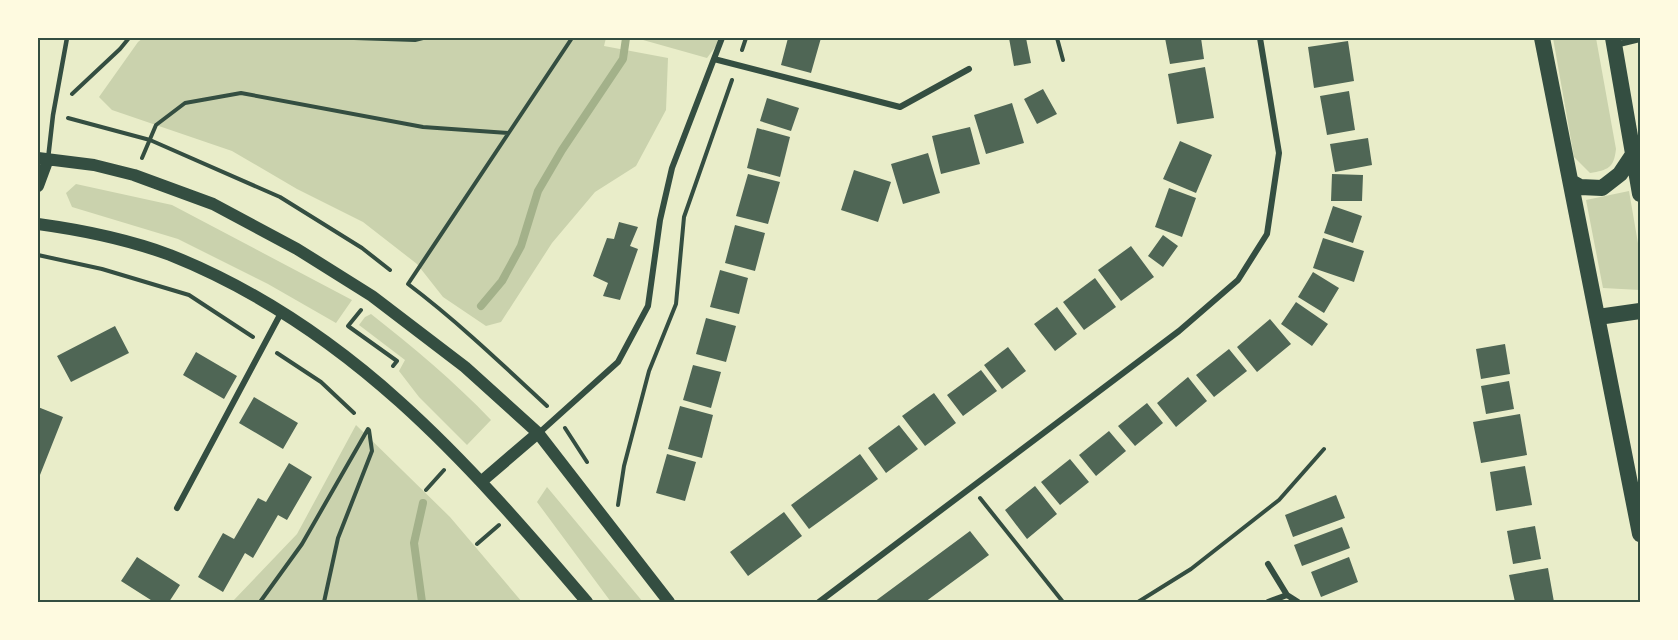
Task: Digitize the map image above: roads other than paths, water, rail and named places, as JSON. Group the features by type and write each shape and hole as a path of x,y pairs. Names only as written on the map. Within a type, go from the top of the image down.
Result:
{"highway":[{"path":"1542,38 1641,534"},
{"path":"1613,41 1641,194"},
{"path":"1571,182 1580,187 1602,188 1620,174 1634,153"},
{"path":"1598,317 1641,311"}],"main road":[{"path":"38,186 43,158 94,165 134,176 213,204 297,249 372,296 465,367 538,433 669,603"},
{"path":"38,224 80,230 168,255 220,277 282,311 378,381 458,455 512,514 587,603"},
{"path":"482,481 538,433"}],"street":[{"path":"538,433 618,362 648,306 660,220 672,168 722,38"},
{"path":"819,603 1179,331 1238,280 1268,234 1279,153 1260,38"},
{"path":"1613,41 1641,39"},
{"path":"714,59 900,107 969,69"},
{"path":"177,508 282,311"},
{"path":"1268,564 1287,595 1298,603"},
{"path":"1268,603 1287,595"}],"lane":[{"path":"43,158 67,38"}],"waterway":[{"path":"481,306 502,281 521,246 538,191 562,150 623,59 626,38"},
{"path":"422,602 414,543 423,503"}]}
